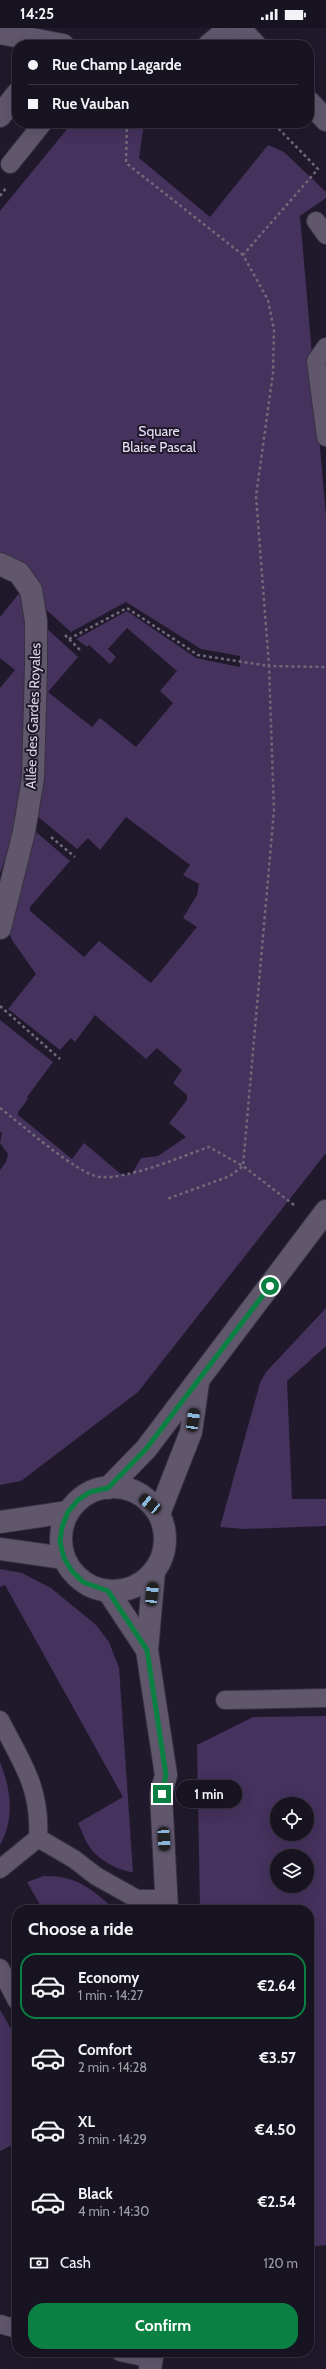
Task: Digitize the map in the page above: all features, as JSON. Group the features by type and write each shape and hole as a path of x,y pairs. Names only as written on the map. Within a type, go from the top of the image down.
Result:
{"main road":[{"path":"215,40 230,28"},
{"path":"239,28 250,40"},
{"path":"0,33 36,40"},
{"path":"0,116 12,100"},
{"path":"314,107 326,120"},
{"name":"Allée des Gardes Royales","path":"0,564 19,573 31,590 36,621 33,778 24,832 0,928"},
{"path":"108,1488 146,1449 198,1383 320,1218"},
{"path":"159,1514 191,1432 198,1383"},
{"path":"154,1571 134,1586 116,1591 108,1591 83,1582 72,1571 64,1558 60,1542 62,1527 68,1512 78,1500 90,1492 108,1488 123,1488 140,1495 159,1514 165,1529 164,1544 154,1571 147,1650 166,1775 162,1794 167,1905"},
{"path":"0,1522 68,1512"},
{"path":"0,1549 64,1558"},
{"path":"108,1591 147,1650"}],"lane":[{"path":"10,164 39,128"},
{"path":"316,221 326,235"},
{"path":"326,347 316,360 326,437"},
{"path":"225,1700 326,1698"},
{"path":"0,1720 32,1783 39,1814 38,1838 0,1869"},
{"path":"38,1838 54,1846 96,1876 137,1899 167,1905"},
{"path":"0,1968 12,1991"},
{"path":"0,2324 12,2328"},
{"path":"140,2357 152,2360"}],"path":[{"path":"127,128 126,163 243,256 268,300 274,330 273,373 256,496 268,666 274,810 243,1166 230,1176 167,1199"},
{"path":"243,256 318,169 278,128"},
{"path":"69,639 127,608 198,655 268,666 326,667"},
{"path":"0,1006 60,1059"},
{"path":"0,1108 76,1167 99,1177 122,1175 209,1147 243,1166 289,1200 320,1218"}],"green space":[{"name":"Square Blaise Pascal","path":"68,128 143,128 139,158 210,217 268,145 284,152 326,192 326,198 300,216 326,517 326,1153 138,1392 21,1481 0,1485 0,1170 6,1162 8,1154 0,1143 2,1133 0,1131 0,1020 53,1062 27,1097 28,1099 18,1112 18,1115 72,1159 84,1143 122,1175 131,1175 141,1158 158,1156 186,1137 169,1123 187,1100 187,1095 173,1083 182,1070 157,1048 146,1059 95,1015 75,1042 71,1038 60,1050 8,1009 36,974 12,940 7,927 36,832 70,861 30,907 30,911 84,957 99,941 151,983 197,927 183,918 197,895 199,884 183,875 190,865 126,817 100,850 88,838 77,849 37,816 44,626 78,657 48,692 92,727 100,718 136,747 173,703 160,691 177,671 127,628 108,649 116,657 110,664 89,645 87,647 76,639 127,611 196,658 240,667 240,656 201,649 126,602 71,632 42,606 0,556 0,211"},
{"path":"21,591 24,603 27,642 24,763 19,807 8,851 0,873 0,688 15,670 0,658 0,617"},
{"path":"326,1308 326,1346 287,1381 292,1499 326,1499 326,1526 245,1529 220,1527 260,1383 266,1372"},
{"path":"0,1569 22,1573 51,1588 96,1625 109,1642 119,1668 133,1872 115,1867 102,1860 93,1851 84,1838 78,1823 123,1797 5,1585 0,1587"},
{"path":"326,1716 326,2245 314,2246 314,1905 200,1905 197,1745 253,1717"},
{"path":"0,1762 7,1783 10,1804 8,1825 0,1845"},
{"path":"44,1876 67,1878 84,1885 110,1905 40,1905 27,1882"},
{"path":"0,2010 12,2030 12,2145 0,2151"}],"route":[{"path":"162,1794 166,1775 147,1650 108,1591 83,1582 72,1571 64,1558 60,1542 62,1527 68,1512 78,1500 90,1492 108,1488 146,1449 198,1383 270,1286"}]}
